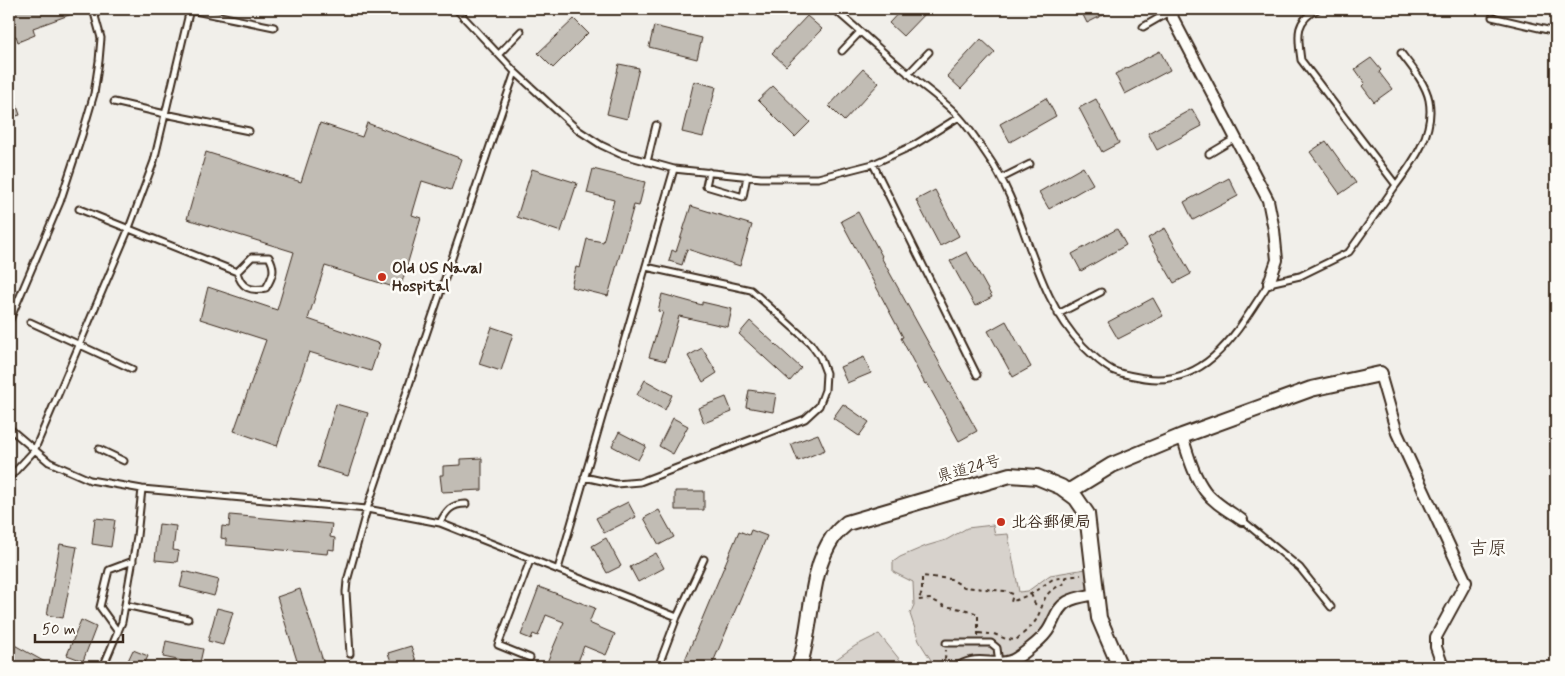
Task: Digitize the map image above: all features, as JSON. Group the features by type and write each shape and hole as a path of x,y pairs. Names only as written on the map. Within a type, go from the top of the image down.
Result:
{"main road":[{"path":"1068,492 1112,465 1182,436 1311,389 1380,374"},
{"name":"県道24号","path":"799,667 822,560 833,537 847,523 1010,476 1037,477 1061,487 1076,498 1087,514 1099,618 1120,667"}],"street":[{"path":"1169,10 1268,200 1277,260 1269,282"},
{"path":"1380,374 1397,433 1466,582 1436,638 1437,652 1443,667"},
{"path":"1182,436 1193,468 1205,491 1219,504 1242,520"},
{"path":"961,667 969,662 999,663 1014,659 1046,633 1061,607 1068,601 1096,594"}],"lane":[{"path":"9,322 10,312 60,202 94,94 101,38 93,9"},
{"path":"9,478 34,450 129,228 154,161 190,9 274,27"},
{"path":"456,9 515,72 578,130 600,145 620,154 674,169 747,176 818,178 873,164 914,145 959,117"},
{"path":"834,9 959,117 1002,178 1053,306 1072,334 1096,359 1113,370 1130,376 1155,379 1176,376 1194,370 1211,360 1229,342 1269,282 1300,276 1349,252 1419,151 1428,124 1429,99 1419,77 1401,53"},
{"path":"1318,9 1311,12 1299,25 1301,60 1396,185"},
{"path":"1143,27 1169,10"},
{"path":"1492,17 1552,31 1556,30"},
{"path":"499,54 521,31"},
{"path":"842,51 860,32"},
{"path":"908,74 929,52"},
{"path":"350,654 347,581 368,509 515,72"},
{"path":"114,102 249,130"},
{"path":"648,162 656,125"},
{"path":"1209,154 1236,137"},
{"path":"873,164 977,375"},
{"path":"1002,178 1030,164"},
{"path":"558,569 674,169"},
{"path":"709,172 706,186 743,197 747,176"},
{"path":"79,208 237,272"},
{"path":"252,257 269,257 274,267 274,273 266,288 255,291 245,286 239,280 237,272 252,257"},
{"path":"584,477 616,484 640,482 805,419 819,406 825,390 826,373 820,357 810,343 751,290 646,267"},
{"path":"1058,314 1101,292"},
{"path":"30,322 132,369"},
{"path":"9,428 49,462 90,480 142,489 368,509 440,523 678,617"},
{"path":"99,449 124,461"},
{"path":"102,667 122,622 133,561 142,489"},
{"path":"440,523 451,507 466,504"},
{"path":"1242,520 1300,568 1331,607"},
{"path":"530,658 498,645 531,558"},
{"path":"658,667 704,559"},
{"path":"118,632 100,607 109,570 133,561"},
{"path":"125,605 188,619"},
{"path":"946,643 991,643 996,648 999,663"}],"path":[{"path":"977,643 978,614 944,606 931,599 918,600 922,593 922,576 951,579 964,587 1005,591 1013,594 1011,602 1031,594 1053,579 1094,572"},
{"path":"978,632 1016,640 1035,621 1045,596 1053,588 1065,583 1066,577"},
{"path":"1031,594 1036,604 1041,606"},
{"path":"943,667 946,659 946,643"}],"shaded area":[{"path":"993,525 995,535 1008,534 1019,592 1028,591 1050,575 1092,568 1096,594 1071,600 1046,633 1019,655 963,667 920,667 931,660 919,641 910,614 914,605 913,582 893,572 893,562 926,546 946,540 967,528"},
{"path":"879,634 900,660 909,667 828,667 828,665 855,646"}],"building":[{"path":"9,9 83,10 33,28 35,35 18,42 16,36 9,38"},
{"path":"902,9 929,9 903,36 889,23"},
{"path":"1080,9 1115,9 1087,23"},
{"path":"807,16 822,29 786,66 772,53"},
{"path":"574,19 588,33 553,68 538,53"},
{"path":"654,26 702,38 697,59 649,47"},
{"path":"981,39 995,52 961,89 947,76"},
{"path":"1160,51 1170,70 1125,94 1115,74"},
{"path":"1371,58 1381,70 1379,72 1392,89 1374,102 1362,86 1365,83 1355,69"},
{"path":"619,64 639,68 627,119 607,114"},
{"path":"863,69 879,83 844,121 829,106"},
{"path":"694,81 716,87 703,137 682,132"},
{"path":"773,86 810,122 795,137 758,100"},
{"path":"9,88 11,88 20,115 9,118"},
{"path":"1046,98 1056,116 1010,142 1000,124"},
{"path":"1096,99 1119,143 1102,152 1079,108"},
{"path":"1192,109 1202,126 1157,150 1148,133"},
{"name":"Old US Naval Hospital","path":"320,123 362,137 367,123 462,159 451,190 422,181 412,215 421,218 400,289 325,266 308,319 380,344 371,371 309,352 277,446 234,431 266,340 200,319 208,287 277,310 294,252 187,219 206,152 301,182"},
{"path":"1326,141 1356,183 1340,194 1310,152"},
{"path":"1083,167 1093,184 1049,209 1039,192"},
{"path":"532,169 577,183 561,232 517,217"},
{"path":"593,169 645,182 639,206 634,205 608,296 571,287 576,267 580,268 587,239 603,242 614,200 587,193"},
{"path":"1229,178 1238,196 1193,220 1184,202"},
{"path":"935,190 959,236 940,246 916,200"},
{"path":"691,206 752,225 740,266 687,249 682,265 669,261 672,250 676,252"},
{"path":"858,212 977,431 959,441 927,383 925,384 901,338 903,337 841,221"},
{"path":"1165,228 1191,274 1174,283 1148,238"},
{"path":"1117,229 1126,245 1081,271 1072,254"},
{"path":"967,252 992,297 975,306 950,261"},
{"path":"662,294 702,305 702,302 732,309 728,327 679,316 666,361 649,357 663,312 658,311"},
{"path":"1153,298 1163,316 1118,339 1108,322"},
{"path":"750,321 801,368 790,381 739,334"},
{"path":"1006,321 1031,367 1013,377 988,331"},
{"path":"492,327 513,334 501,371 479,364"},
{"path":"702,348 717,373 703,382 688,356"},
{"path":"864,357 871,373 847,383 840,367"},
{"path":"645,380 672,395 665,410 637,395"},
{"path":"749,390 776,394 773,412 746,407"},
{"path":"726,397 732,412 704,423 698,408"},
{"path":"336,404 368,413 348,476 317,467"},
{"path":"843,404 869,422 859,436 833,418"},
{"path":"673,418 688,426 673,454 659,446"},
{"path":"619,432 646,446 638,460 612,446"},
{"path":"818,434 825,450 798,461 791,444"},
{"path":"482,458 482,490 442,492 440,475 443,475 443,466 461,465 461,459"},
{"path":"675,491 704,491 704,510 675,510"},
{"path":"628,502 636,517 604,533 596,518"},
{"path":"659,510 674,537 659,545 644,518"},
{"path":"230,515 332,524 330,537 335,538 334,550 328,549 327,554 226,545 226,539 221,538 222,526 229,527"},
{"path":"95,518 115,520 111,547 92,544"},
{"path":"159,524 176,526 173,550 179,551 177,562 155,560"},
{"path":"751,530 767,536 711,667 682,667 739,531 749,535"},
{"path":"606,538 621,566 607,573 592,546"},
{"path":"60,544 77,547 63,618 47,615"},
{"path":"656,553 664,568 638,582 630,567"},
{"path":"184,571 219,580 214,596 180,587"},
{"path":"539,587 595,608 589,623 615,634 606,655 584,646 576,667 545,667 564,622 546,615 538,636 533,634 531,639 521,635"},
{"path":"300,589 325,667 299,667 277,597"},
{"path":"217,608 233,612 223,645 208,641"},
{"path":"81,620 96,627 83,661 67,655"},
{"path":"166,641 203,649 199,667 186,667 187,662 163,657"},
{"path":"9,642 54,667 22,667 9,660"},
{"path":"411,646 418,667 393,667 388,653"},
{"path":"133,650 148,656 143,667 125,667"}],"place":[{"name":"Old US Naval Hospital","path":"382,277"},
{"name":"北谷郵便局","path":"1001,522"}],"district":[{"name":"吉原","path":"1488,548"}]}
